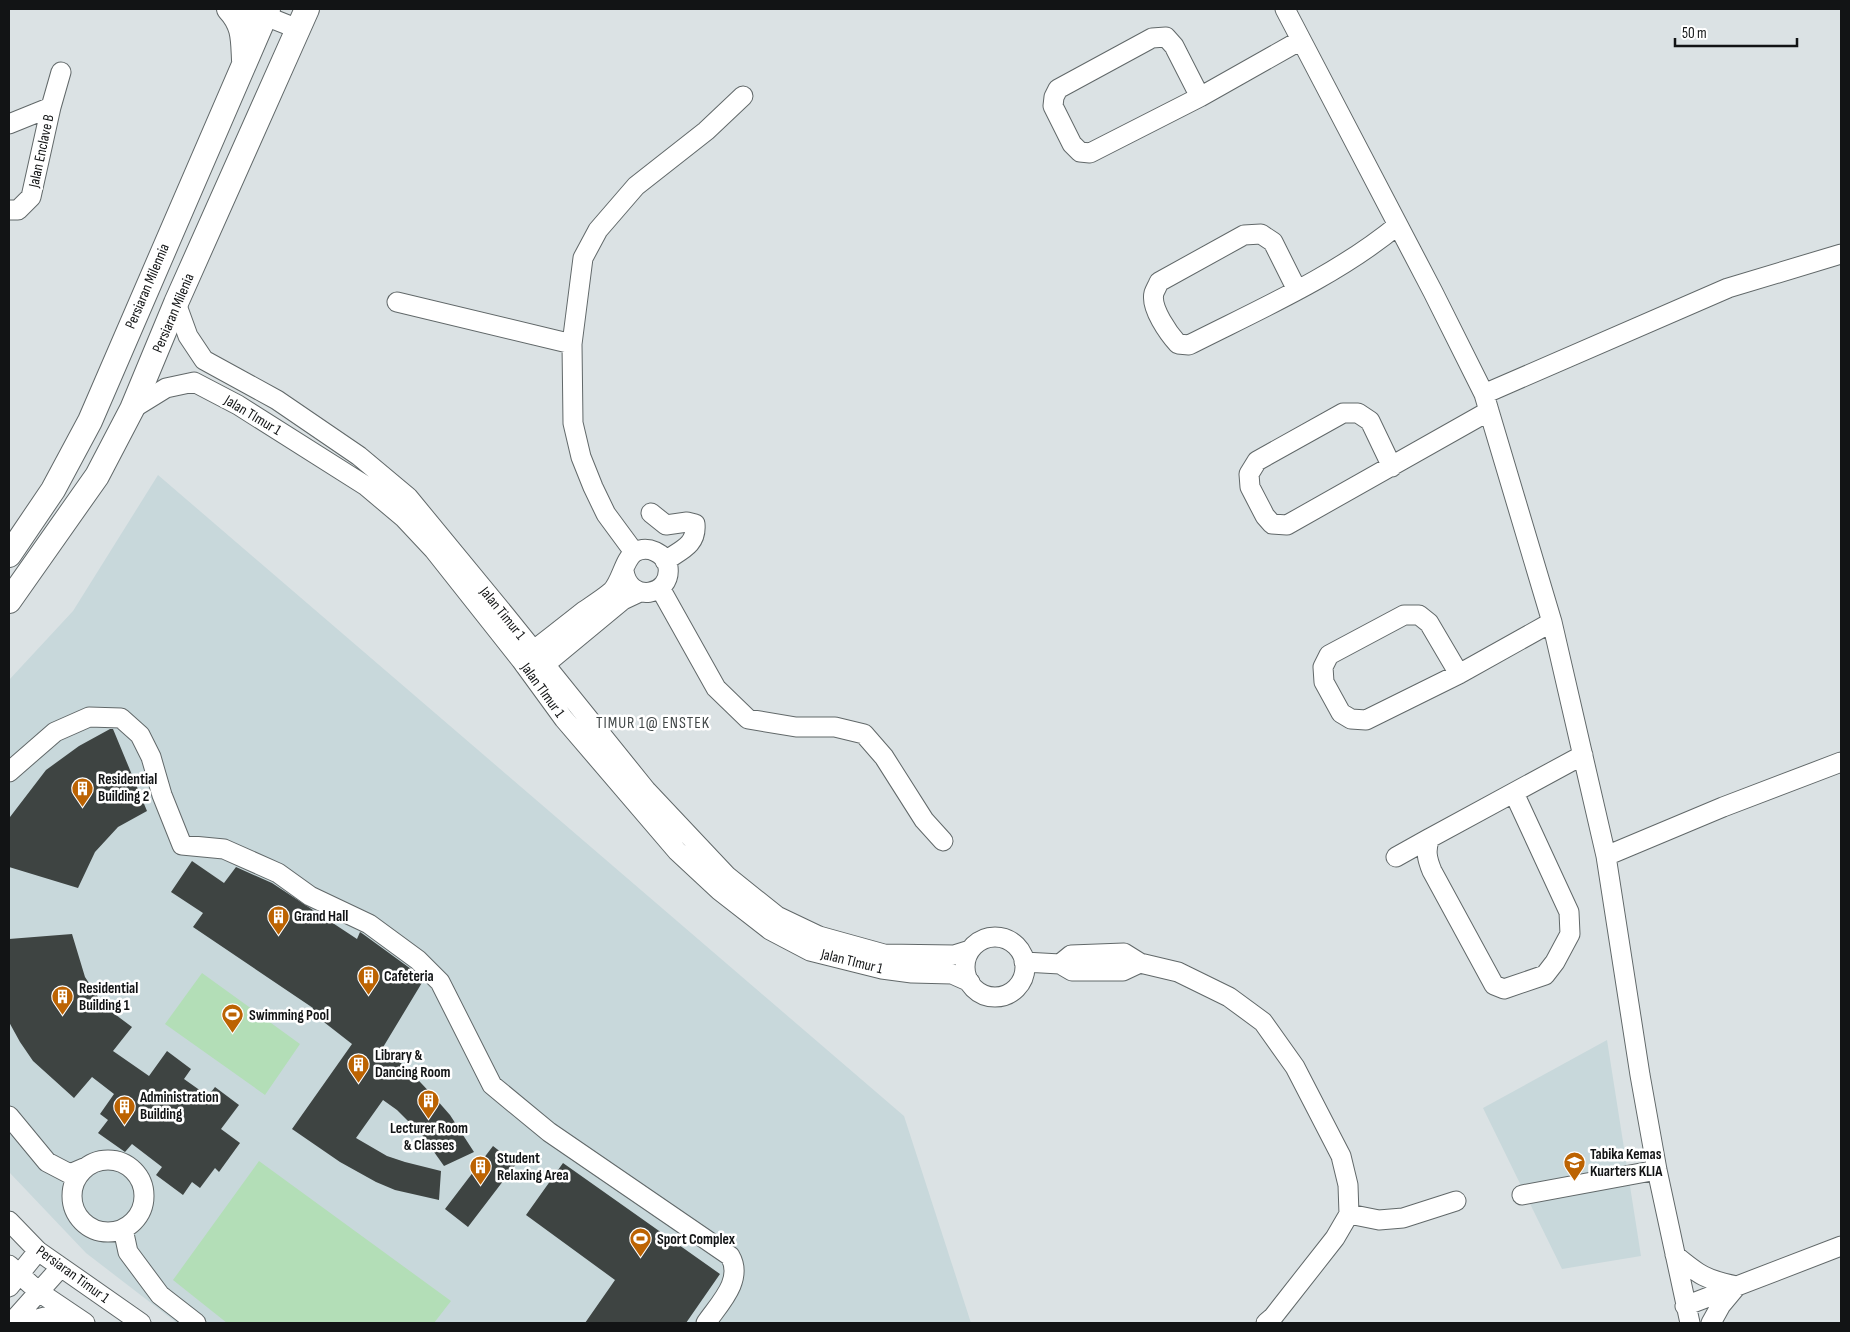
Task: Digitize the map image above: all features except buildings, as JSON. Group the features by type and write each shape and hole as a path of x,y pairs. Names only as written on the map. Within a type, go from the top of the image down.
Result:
{"main road":[{"path":"229,9 235,15 243,31 244,62"},
{"name":"Persiaran Milennia","path":"9,555 53,490 90,421 244,62 260,11"},
{"name":"Persiaran Milenia","path":"9,601 98,476 132,409 176,303 302,19"}],"street":[{"path":"1285,9 1398,225 1487,403 1552,622 1606,856 1640,1075 1688,1315 1737,1286 1841,1246"},
{"path":"260,11 302,19"},
{"path":"1200,97 1174,46 1166,38 1152,38 1058,89 1054,97 1053,106 1072,144 1080,152 1090,153 1200,97 1301,40"},
{"name":"Jalan Enclave B","path":"9,210 18,210 31,197 51,107 61,72"},
{"path":"634,552 606,514 581,457 573,423 572,344 583,258 598,230 636,186 706,131 743,96"},
{"name":"Jalan Enclave B","path":"9,124 51,107"},
{"path":"1297,290 1273,242 1261,234 1244,235 1159,282 1153,294 1154,306 1169,335 1178,344 1189,345 1297,290 1372,246 1398,225"},
{"path":"1392,467 1370,421 1358,413 1343,413 1257,461 1249,474 1250,487 1265,516 1272,524 1287,525 1392,467 1487,403 1728,288 1841,254"},
{"path":"397,302 572,344"},
{"name":"Jalan Timur 1","path":"176,303 188,336 204,360 277,400 359,456 408,497 532,663 646,790 727,876 777,916 819,936 884,954 954,955 970,950"},
{"name":"Jalan TImur 1","path":"132,409 166,388 194,382 238,405 366,486 404,518 532,663 564,719 677,851 720,891 770,930 819,953 882,969 912,973 952,974 970,982"},
{"path":"651,513 666,525 687,522 695,524 696,531 692,543 665,561"},
{"path":"641,550 655,551 665,561 668,575 660,588 654,592 640,592 623,600 532,663 613,590 624,571 629,557 634,552 641,550"},
{"path":"624,571 628,584 640,592"},
{"path":"660,588 716,688 748,719 796,727 835,727 864,734 884,757 924,820 943,841"},
{"path":"1459,674 1429,623 1419,614 1404,615 1329,655 1323,667 1324,682 1341,713 1351,719 1366,720 1459,674 1552,622"},
{"path":"9,772 55,732 89,718 121,718 140,735 151,757 162,794 182,845 224,849 278,874 310,896 369,924 418,960 440,982 492,1085 549,1132 730,1256 734,1263 734,1282 706,1323"},
{"path":"1396,857 1583,755"},
{"path":"1606,856 1722,807 1841,762"},
{"path":"1430,838 1426,847 1427,858 1432,871 1494,985 1504,989 1545,975 1555,962 1570,934 1570,912 1514,792"},
{"path":"986,938 1001,938 1015,945 1021,952 1024,962 1024,974 1019,984 1010,992 1000,996 988,996 978,991 970,982 965,967 970,950 977,942 986,938"},
{"path":"1024,962 1060,964 1072,971 1123,971 1140,963 1178,972 1229,997 1263,1022 1295,1067 1341,1156 1348,1185 1349,1214 1335,1238 1273,1317 1266,1323"},
{"path":"9,1116 47,1162 70,1174 94,1162 107,1159 119,1161 130,1166 139,1176 144,1188 141,1212 133,1222 123,1229 112,1232 100,1232 81,1220 75,1210 72,1188 76,1177 84,1168"},
{"path":"1522,1195 1658,1170"},
{"path":"1349,1214 1378,1220 1402,1218 1456,1201"},
{"name":"Persiaran Timur 1","path":"9,1221 38,1251 141,1323"},
{"path":"123,1229 128,1252 160,1295 196,1323"},
{"path":"38,1251 12,1276 81,1321"},
{"path":"1675,1255 1696,1273 1712,1281 1737,1286"},
{"path":"11,1323 61,1267"},
{"path":"1711,1323 1721,1305 1737,1286"},
{"path":"23,1323 45,1317 81,1321"}],"shaded area":[{"path":"158,475 904,1116 971,1323 177,1323 86,1253 9,1172 9,680 73,611"},
{"name":"Tabika Kemas Kuarters KLIA","path":"1607,1040 1641,1256 1562,1269 1483,1108"}],"green space":[{"name":"Swimming Pool","path":"202,973 300,1044 265,1095 165,1024"},
{"path":"259,1161 451,1301 434,1323 227,1323 173,1280"}],"place":[{"name":"Residential Building 2","path":"82,807"},
{"name":"Grand Hall","path":"278,935"},
{"name":"Cafeteria","path":"368,995"},
{"name":"Residential Building 1","path":"63,1016"},
{"name":"Swimming Pool","path":"233,1034"},
{"name":"Library & Dancing Room","path":"359,1083"},
{"name":"Lecturer Room & Classes","path":"429,1119"},
{"name":"Administration Building","path":"124,1125"},
{"name":"Tabika Kemas Kuarters KLIA","path":"1574,1182"},
{"name":"Student Relaxing Area","path":"481,1186"},
{"name":"Sport Complex","path":"641,1258"}],"district":[{"name":"TIMUR 1@ ENSTEK","path":"653,722"}]}
